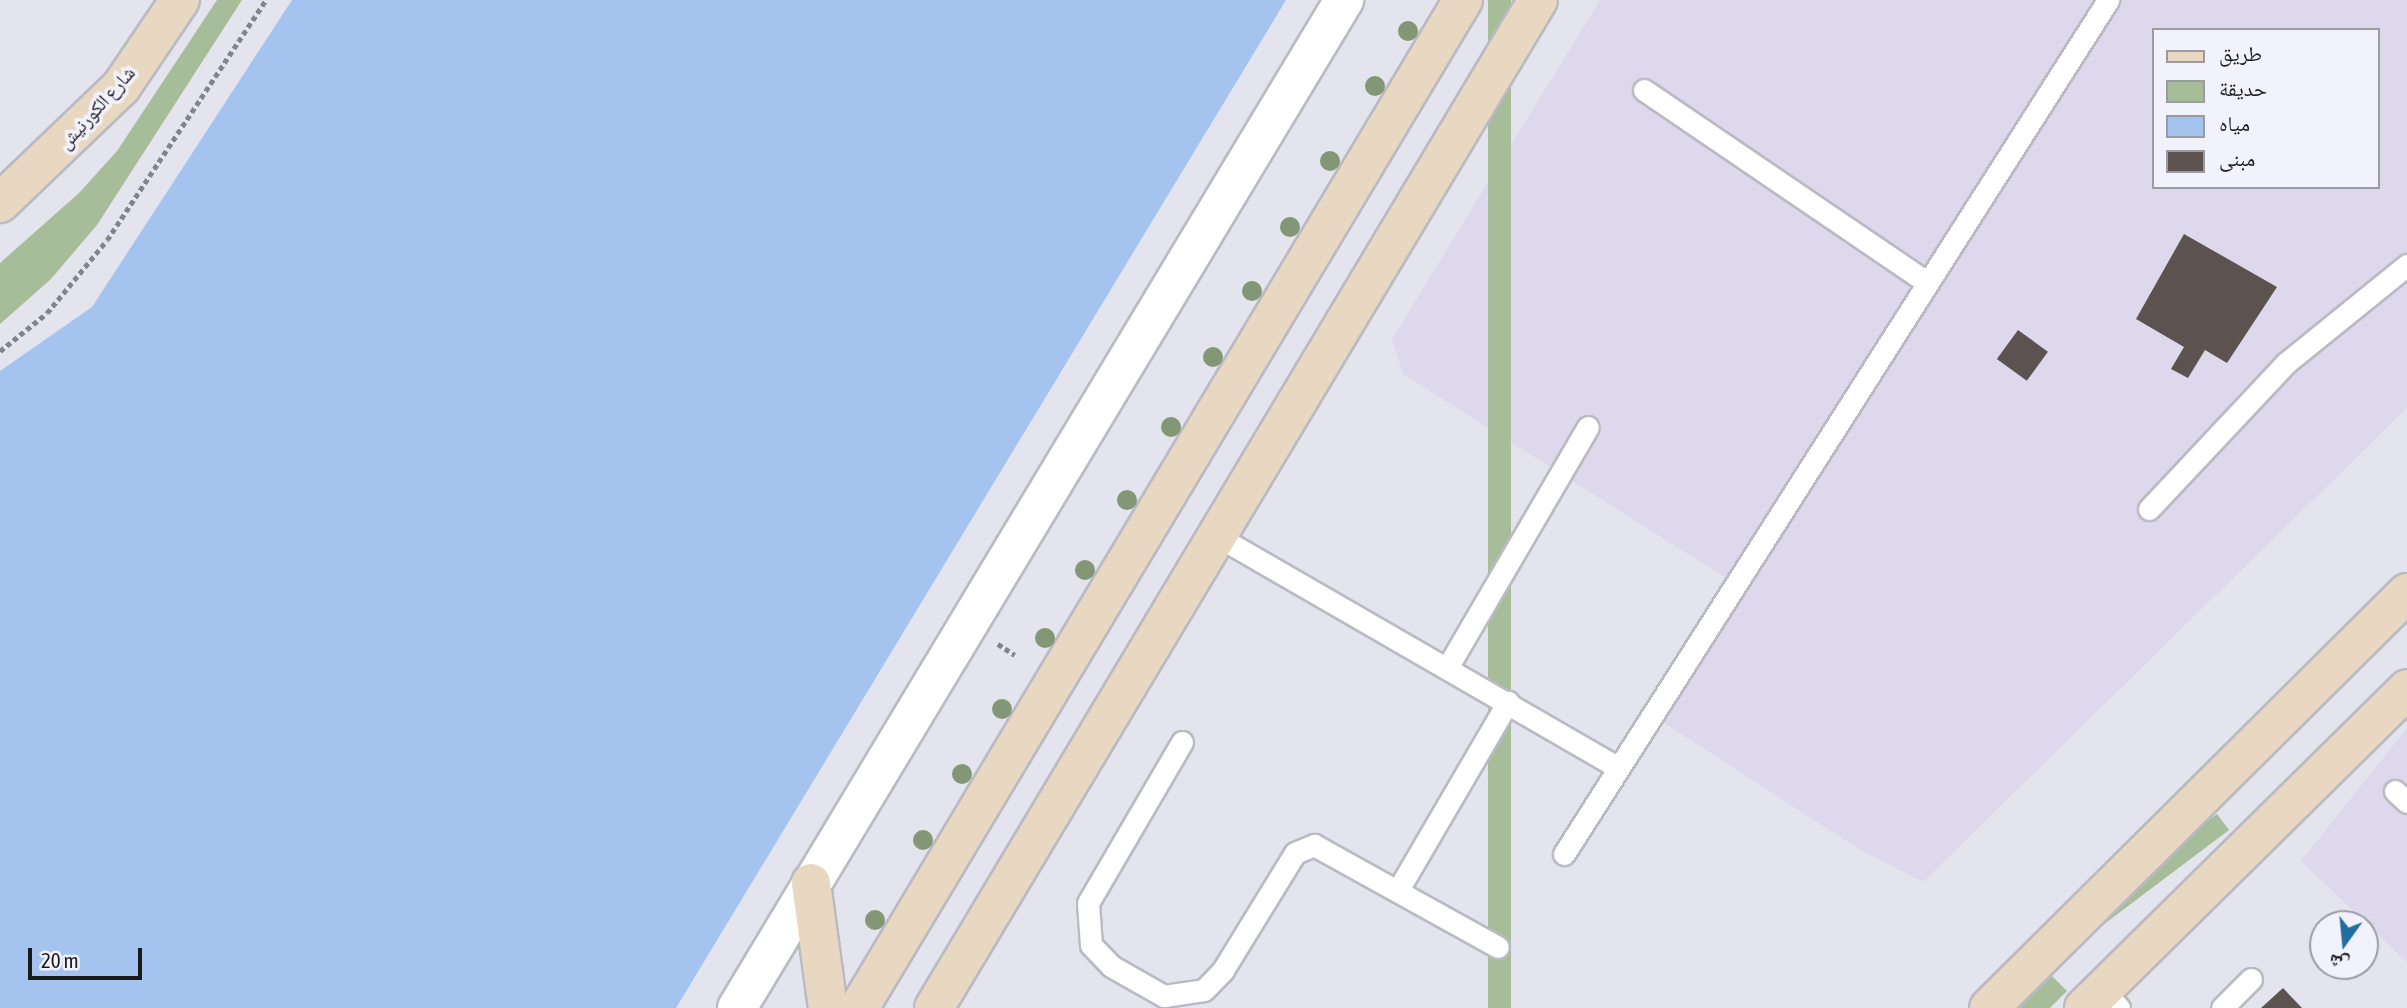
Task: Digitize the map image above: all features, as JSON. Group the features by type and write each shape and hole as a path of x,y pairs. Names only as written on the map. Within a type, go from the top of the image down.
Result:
{"main road":[{"name":"شارع الكورنيش","path":"0,203 121,87 180,0"},
{"path":"859,1008 1463,0"},
{"path":"934,1008 1538,0"},
{"path":"1989,1008 2407,593"},
{"path":"2102,1002 2407,689"},
{"path":"811,883 828,1008"}],"street":[{"path":"737,1008 1344,0"}],"lane":[{"path":"1564,854 2108,0"},
{"path":"1644,90 1928,283"},
{"path":"2149,509 2286,363 2407,265"},
{"path":"1447,668 1588,427"},
{"path":"1217,536 1619,768"},
{"path":"1398,890 1508,702"},
{"path":"1182,742 1085,917 1091,946 1111,966 1164,996 1192,995 1219,976 1301,849 1322,846 1498,947"},
{"path":"2222,1008 2251,979"},
{"path":"1192,995 1212,1008"}],"path":[{"path":"0,351 47,313 100,250 266,0"},
{"path":"1004,648 1015,655"}],"shaded area":[{"path":"1600,0 2407,0 2407,408 1923,882 1862,851 1644,710 1726,578 1403,374 1392,339"},
{"path":"2407,728 2407,962 2379,935 2379,910 2352,910 2301,861"}],"green space":[{"path":"217,0 242,0 97,225 51,279 0,324 0,263 79,193 117,151"},
{"path":"1488,0 1511,0 1511,1008 1488,1008"},
{"path":"2217,814 2229,830 2053,962 2041,946"},
{"path":"2052,976 2067,991 2050,1008 2019,1008"}],"water":[{"path":"292,0 1286,0 676,1008 0,1008 0,371 92,307"}],"building":[{"path":"2184,234 2277,287 2227,363 2205,350 2188,378 2171,369 2184,347 2136,319"},
{"path":"2018,330 2048,352 2027,381 1997,359"},
{"path":"2283,988 2302,1008 2261,1008"}]}
